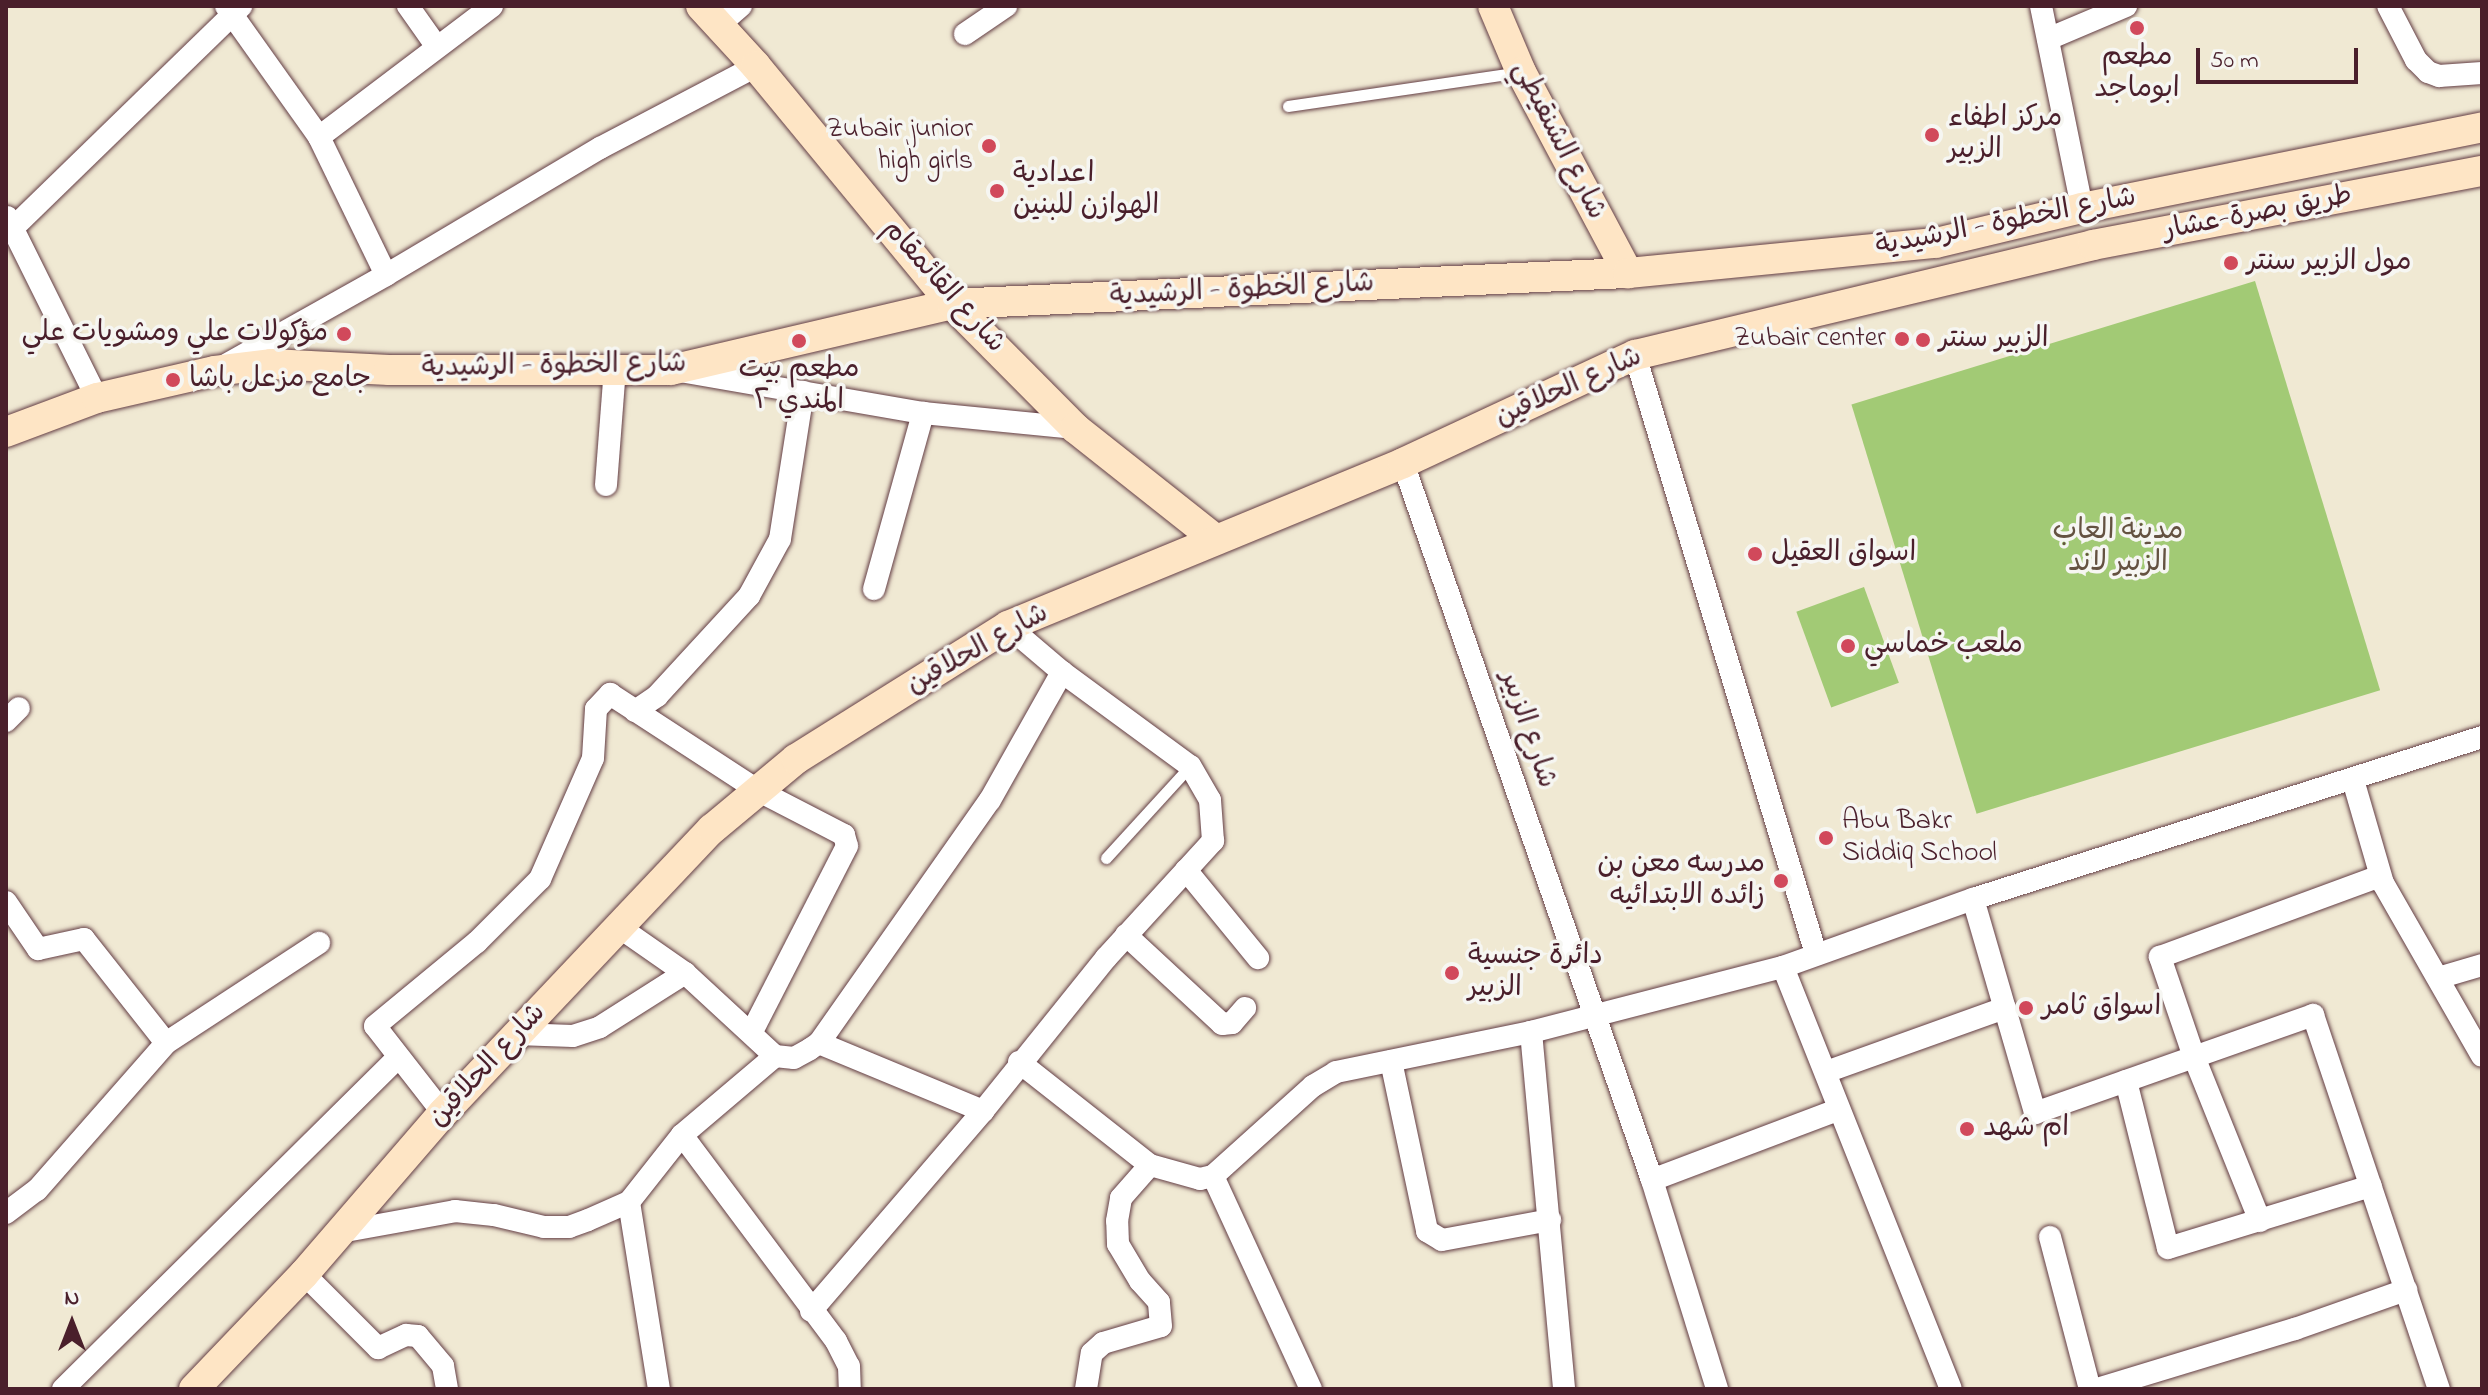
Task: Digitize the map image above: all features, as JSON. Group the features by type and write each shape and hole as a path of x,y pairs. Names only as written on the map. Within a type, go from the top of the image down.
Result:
{"main road":[{"name":"شارع الشنقيطي","path":"1493,6 1521,72 1628,273"},
{"name":"شارع القائمقام","path":"720,12 756,66 952,304 1075,428 1215,539"},
{"name":"شارع الخطوة - الرشيدية","path":"6,432 97,398 215,371 271,364 389,370 671,370 952,304 1628,273 1936,243 2082,208 2482,127"},
{"name":"طريق بصرة-عشار","path":"2035,259 2482,171"},
{"path":"2025,222 2035,259"},
{"name":"شارع الحلاقين","path":"194,1389 304,1274 443,1113 516,1034 712,829 796,759 1008,626 1403,463 1635,355 2035,259"}],"street":[{"path":"408,6 437,47"},
{"path":"319,137 492,6"},
{"path":"965,34 1006,6"},
{"path":"2041,6 2082,208"},
{"path":"2048,39 2126,6"},
{"path":"2388,6 2416,60 2428,72 2439,76 2482,73"},
{"path":"97,398 10,222 233,9 319,137 386,275"},
{"path":"215,371 386,275 600,148 756,66"},
{"path":"1635,355 1816,954"},
{"path":"606,485 615,369"},
{"path":"671,370 923,413 1075,428"},
{"path":"635,711 657,696 749,596 780,539 803,392"},
{"path":"874,589 923,413"},
{"name":"شارع الزبير","path":"1403,463 1652,1180 1717,1389"},
{"path":"811,1311 983,1111 1019,1062 1126,935 1213,841 1210,800 1190,766 1062,672 1008,626"},
{"path":"619,927 685,973 775,1056 794,1058 819,1043 990,800 1062,672"},
{"path":"443,1113 375,1026 477,942 540,879 593,758 596,709 610,694 757,790 844,835 847,846 752,1032"},
{"path":"1019,1062 1150,1165 1200,1179 1213,1176 1313,1086 1336,1072 1595,1017 1783,967 1973,899 2482,737"},
{"path":"2353,780 2380,876 2482,1056"},
{"path":"1186,870 1258,958"},
{"path":"2260,1221 2194,1057 2160,957 2380,876"},
{"path":"1973,899 2035,1113 2313,1015 2439,1389"},
{"path":"6,902 38,949 84,939 166,1043"},
{"path":"1126,935 1222,1024 1232,1023 1245,1008"},
{"path":"6,1213 37,1190 166,1043 319,943"},
{"path":"2438,978 2482,965"},
{"path":"1783,967 1826,1072 1837,1110 1951,1389"},
{"path":"516,1034 573,1036 600,1027 685,973"},
{"path":"1826,1072 2005,1008"},
{"path":"1531,1032 1564,1389"},
{"path":"819,1043 983,1111"},
{"path":"340,1232 455,1211 494,1215 544,1227 569,1227 629,1202 682,1135 775,1056"},
{"path":"63,1389 397,1058"},
{"path":"1391,1061 1427,1231 1442,1240 1550,1220"},
{"path":"2126,1081 2168,1248 2371,1186"},
{"path":"1652,1180 1837,1110"},
{"path":"682,1135 843,1354 849,1366 850,1389"},
{"path":"1086,1389 1092,1353 1103,1343 1161,1326 1159,1302 1140,1281 1118,1244 1117,1221 1121,1198 1150,1165"},
{"path":"1213,1176 1311,1389"},
{"path":"629,1202 659,1389"},
{"path":"2050,1237 2090,1389"},
{"path":"304,1274 378,1348 406,1335 418,1336 443,1366 447,1389"},
{"path":"2097,1389 2295,1329 2406,1290"}],"lane":[{"path":"1288,106 1521,72"},
{"path":"1106,858 1190,766"}],"green space":[{"name":"مدينة العاب الزبير لاند","path":"2255,281 2380,690 1977,814 1851,404"},
{"name":"ملعب خماسي","path":"1864,587 1899,683 1831,707 1796,612"}],"place":[{"name":"مطعم ابوماجد","path":"2137,28"},
{"name":"مركز اطفاء الزبير","path":"1932,135"},
{"name":"Zubair junior high girls","path":"989,146"},
{"name":"اعدادية الهوازن للبنين","path":"997,191"},
{"name":"مول الزبير سنتر","path":"2231,263"},
{"name":"مؤكولات علي ومشويات علي","path":"344,334"},
{"name":"Zubair center","path":"1902,339"},
{"name":"الزبير سنتر","path":"1923,340"},
{"name":"مطعم بيت المندي ٢","path":"799,341"},
{"name":"جامع مزعل باشا","path":"173,380"},
{"name":"اسواق العقيل","path":"1755,554"},
{"name":"ملعب خماسي","path":"1848,646"},
{"name":"Abu Bakr Siddiq School","path":"1826,838"},
{"name":"مدرسه معن بن زائده الابتدائيه","path":"1781,881"},
{"name":"دائرة جنسية الزبير","path":"1452,973"},
{"name":"اسواق ثامر","path":"2026,1008"},
{"name":"ام شهد","path":"1967,1129"}]}
